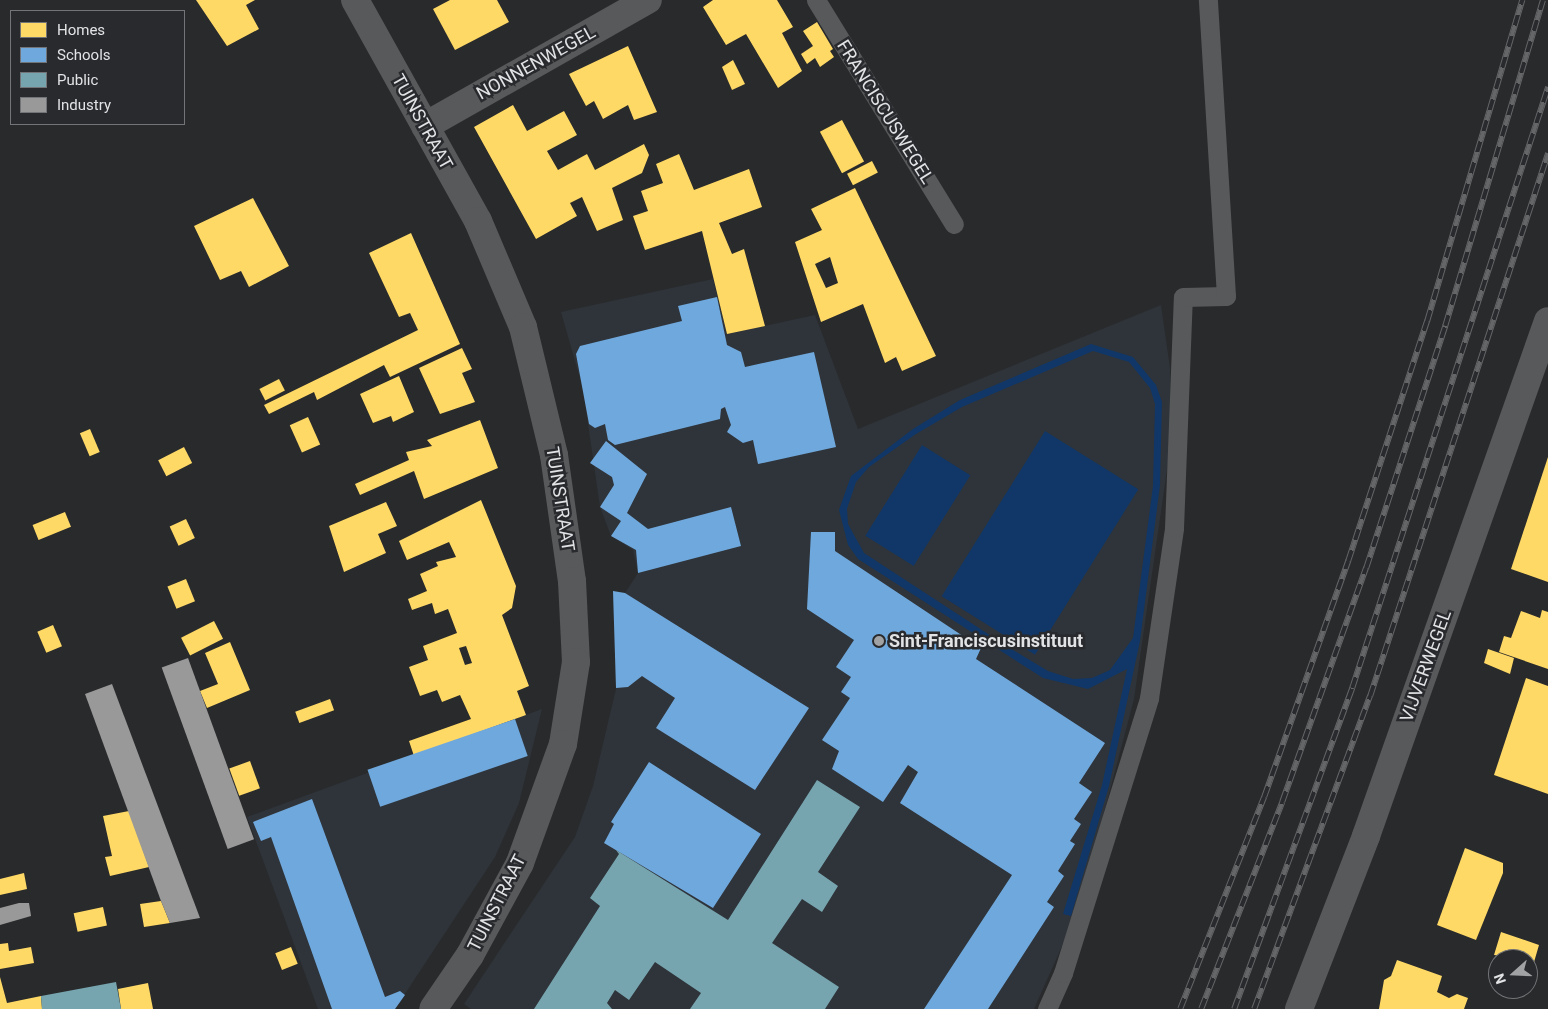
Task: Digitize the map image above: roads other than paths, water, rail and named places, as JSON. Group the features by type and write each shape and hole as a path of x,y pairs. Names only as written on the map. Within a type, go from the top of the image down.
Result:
{"street":[{"name":"TUINSTRAAT","path":"355,0 478,221 523,327 554,455 572,581 576,662 563,744 520,863 470,955 433,1009"},
{"name":"NONNENWEGEL","path":"425,126 648,0"},
{"name":"VIJVERWEGEL","path":"1299,1009 1366,836 1548,321"}],"lane":[{"name":"FRANCISCUSWEGEL","path":"816,0 954,224"},
{"path":"1047,1009 1063,973 1149,698 1174,528 1183,297 1226,296 1208,0"}],"railway":[{"path":"1180,1009 1264,797 1348,561 1427,321 1522,0"},
{"path":"1201,1009 1282,802 1366,568 1445,326 1543,0"},
{"path":"1234,1009 1352,688 1548,87"},
{"path":"1254,1009 1370,696 1548,153"}],"place":[{"name":"Sint-Franciscusinstituut","path":"879,641"}]}
